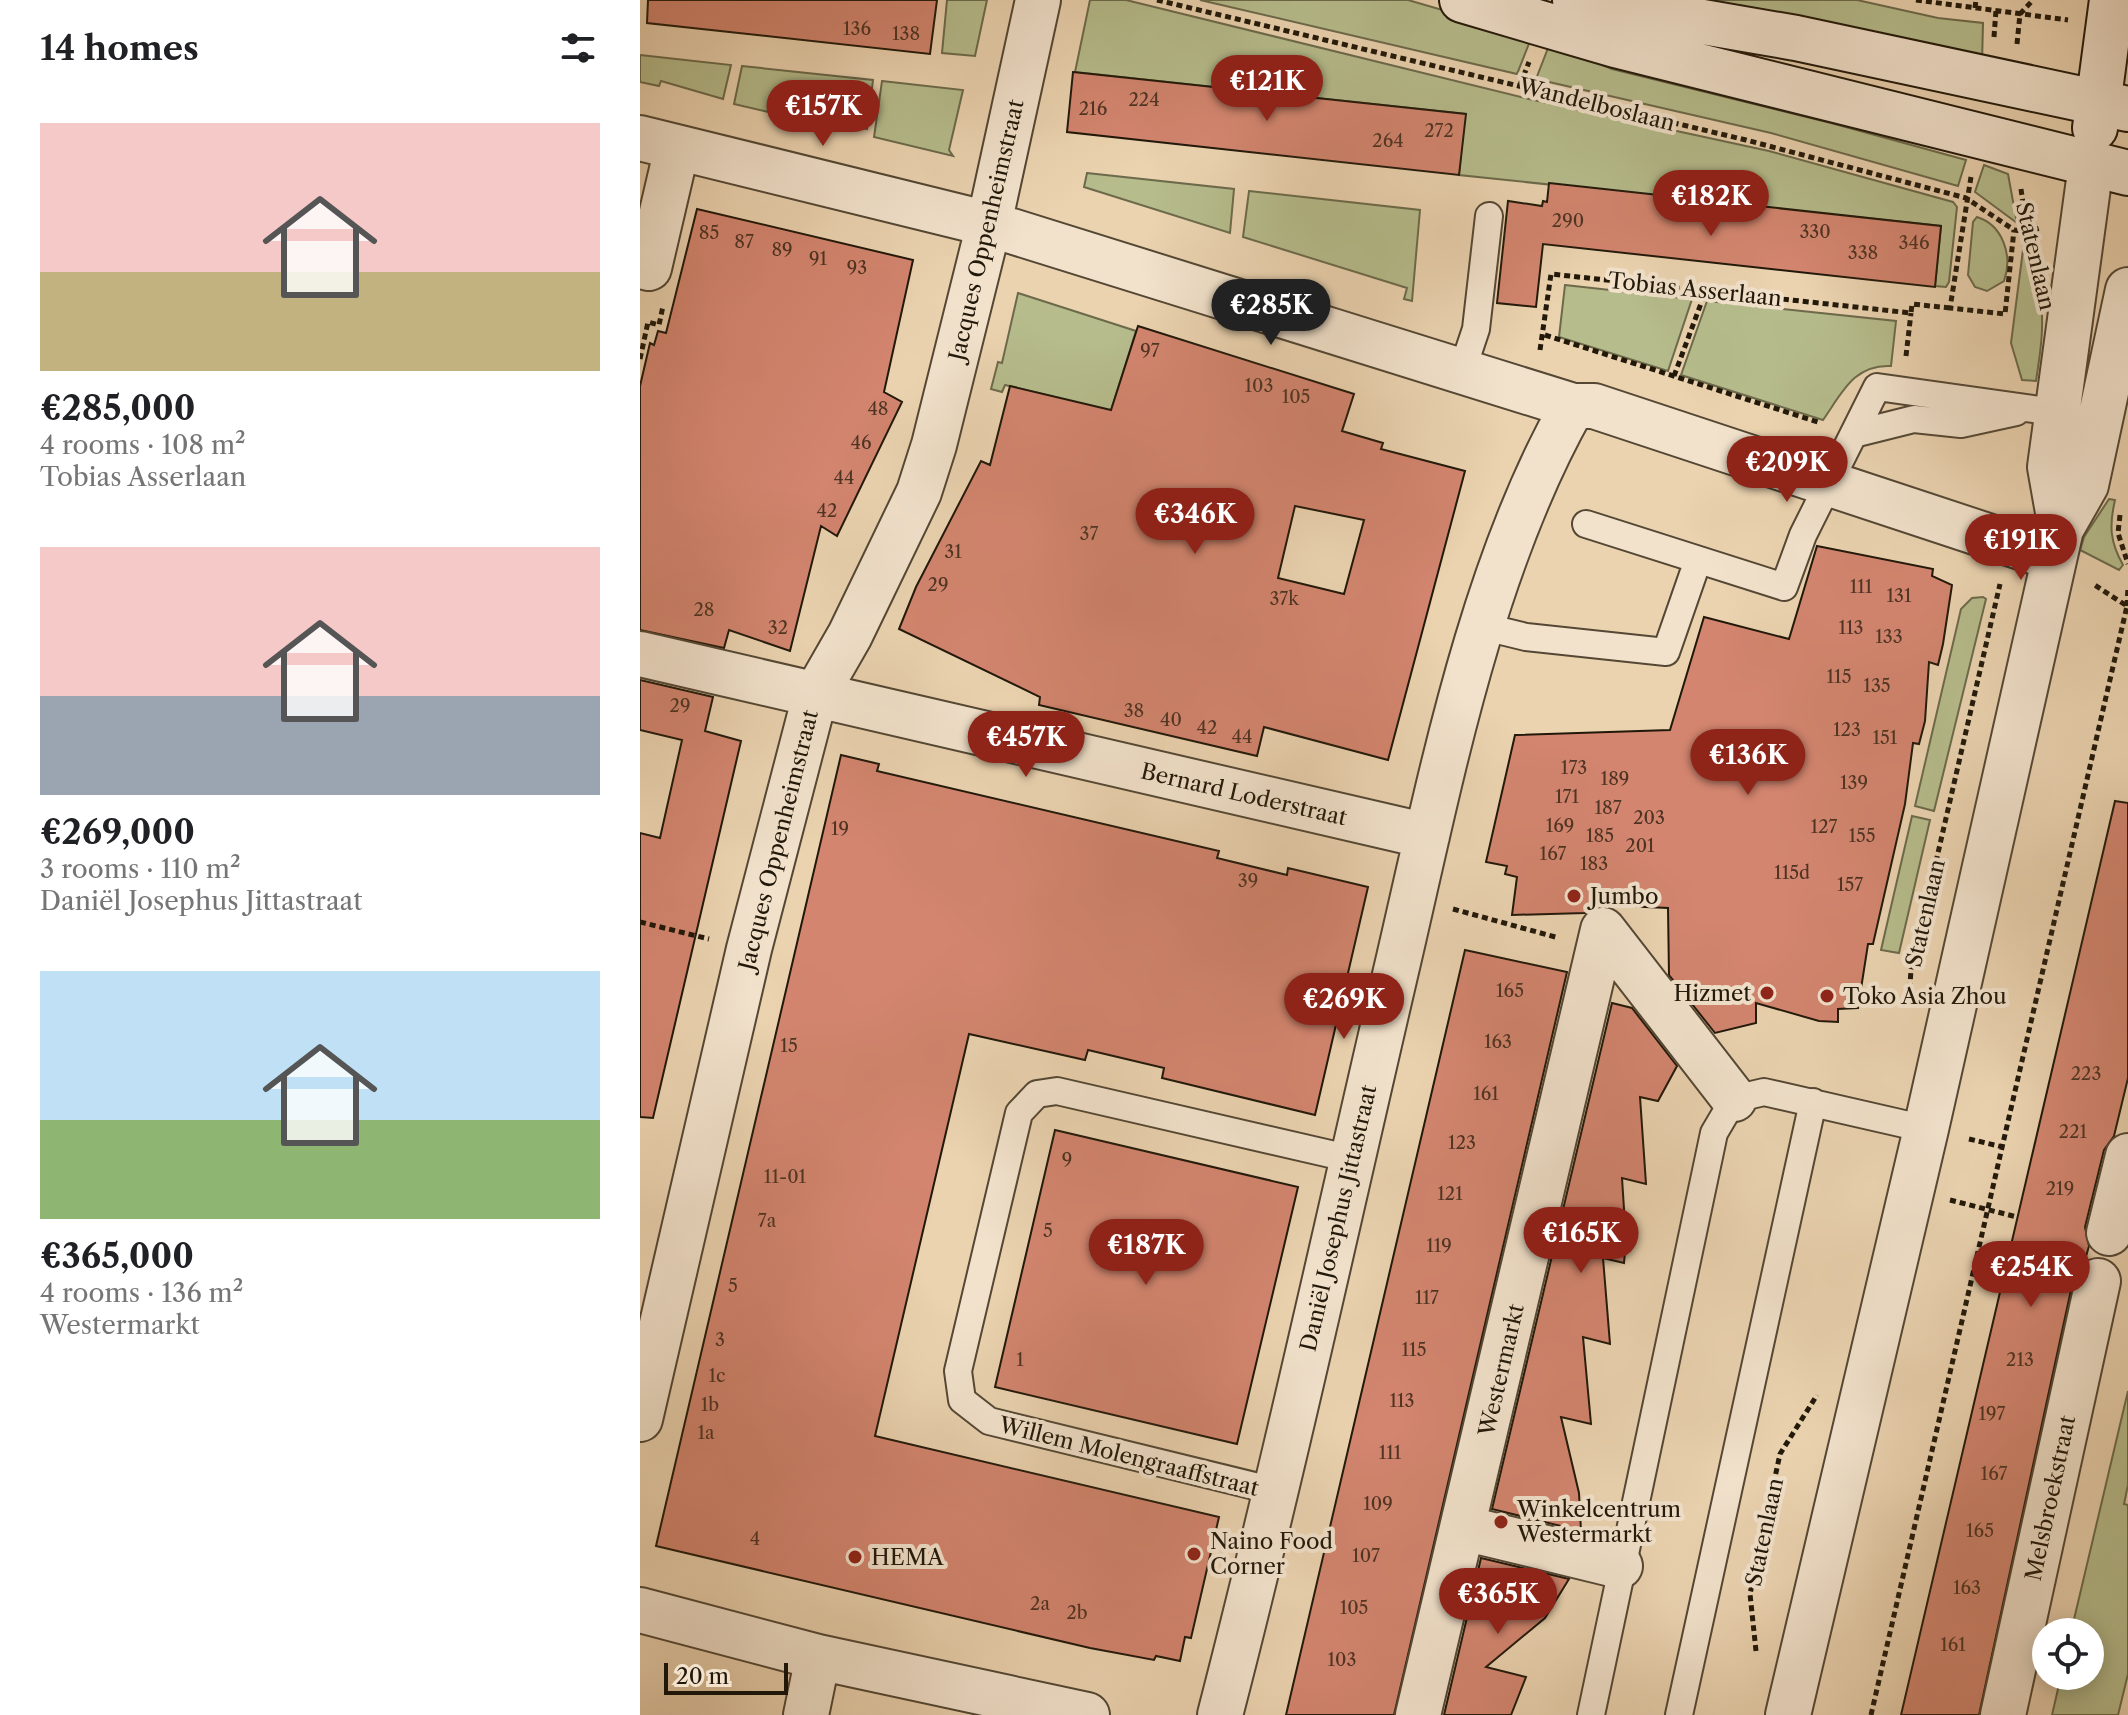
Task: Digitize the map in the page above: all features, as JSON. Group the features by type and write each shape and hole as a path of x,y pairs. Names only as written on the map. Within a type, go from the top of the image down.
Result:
{"street":[{"name":"Jacques Oppenheimstraat","path":"640,1419 749,949 815,696 850,635 919,492 934,445 989,224 1038,0"},
{"path":"1462,0 1620,17 1992,78 2113,105"},
{"path":"1575,0 1997,141 2109,169"},
{"name":"Statenlaan","path":"1788,1715 1926,1129 2058,544 2086,485 2064,413 2109,169 2113,105 2110,13"},
{"path":"640,266 649,268 658,143 989,224 1573,406 1594,406 2009,542 2058,544"},
{"name":"Statenlaan","path":"2064,413 2128,290"},
{"name":"Daniël Josephus Jittastraat","path":"1220,1715 1412,898 1481,626 1546,453 1573,406"},
{"name":"Bernard Loderstraat","path":"640,654 1427,836"},
{"path":"1601,939 1734,1099"},
{"name":"Westermarkt","path":"1418,1715 1601,939"},
{"path":"2109,1233 2128,1156"},
{"name":"Melsbroekstraat","path":"2003,1715 2098,1281"},
{"path":"1464,1528 1620,1566"},
{"path":"640,1610 818,1657 1087,1715"},
{"path":"806,1715 818,1657"}],"lane":[{"path":"1462,371 1476,329 1489,216"},
{"path":"1586,524 1784,587 1803,535 1877,387 2064,413"},
{"path":"1854,434 1914,419 1961,424 2064,413"},
{"path":"1481,626 1526,637 1666,652 1698,560"},
{"name":"Willem Molengraaffstraat","path":"1275,1491 989,1421 962,1400 958,1371 1019,1113 1037,1094 1057,1091 1352,1159"},
{"path":"1591,1715 1620,1566 1714,1133 1734,1099 1764,1092 1926,1129"},
{"path":"1679,1715 1813,1102"}],"path":[{"name":"Wandelboslaan","path":"1157,0 1746,140 1966,198 2014,230 2027,232"},
{"path":"1916,0 2020,14 2110,13"},
{"path":"1975,8 1976,0"},
{"path":"2020,14 2033,0"},
{"path":"1992,78 1996,10"},
{"path":"1997,141 1966,198 1950,308 2005,314 2014,230"},
{"name":"Statenlaan","path":"1997,141 2039,264"},
{"name":"Tobias Asserlaan","path":"1526,390 1545,335 1551,274 1911,313 1912,304 1950,308"},
{"path":"1674,376 1706,290"},
{"path":"1906,358 1911,313"},
{"path":"1545,335 1828,425"},
{"path":"2121,508 2118,533 2128,564"},
{"name":"Statenlaan","path":"1911,1008 1911,970 2009,542"},
{"path":"2058,544 2128,606"},
{"path":"1871,1715 2128,606 2128,587"},
{"path":"1412,898 1601,939"},
{"path":"640,922 749,949"},
{"path":"1989,1209 2017,1217"},
{"name":"Statenlaan","path":"1758,1666 1750,1594 1780,1454 1824,1384"}],"green space":[{"path":"947,0 987,0 975,56 942,53"},
{"path":"1090,0 1126,0 1529,99 1769,151 1953,202 1957,207 1949,282 1946,287 1935,286 1941,226 1459,175 1465,114 1075,72"},
{"path":"1200,0 1408,0 1532,36 1517,74"},
{"path":"1672,0 1857,0 1938,18 1983,23 1982,64"},
{"path":"1550,43 1612,69 1966,160 1958,186 1771,133 1536,79"},
{"path":"640,55 731,65 723,99 661,81 659,86 640,82"},
{"path":"742,66 873,80 867,129 812,117 811,122 734,104"},
{"path":"882,81 963,90 949,150 953,156 874,137"},
{"path":"1984,165 2008,174 2017,223 1975,192"},
{"path":"1087,173 1234,189 1230,233 1084,187"},
{"path":"1249,191 1420,210 1412,301 1404,299 1407,288 1243,237"},
{"path":"1977,217 1999,234 2006,252 2004,281 1987,291 1975,287 1968,275 1973,222"},
{"path":"2024,242 2042,311 2036,381 2022,380 2011,343"},
{"path":"1565,285 1692,299 1668,371 1559,337"},
{"path":"1018,293 1136,331 1096,458 1058,398 1005,385 1002,392 991,389 998,362 1002,363"},
{"path":"1707,301 1896,321 1891,366 1867,370 1858,375 1823,420 1681,375"},
{"path":"2109,499 2115,500 2112,534 2123,565 2119,570 2080,550 2084,537"},
{"path":"1972,598 1986,599 1934,811 1915,806 1961,609"},
{"path":"1912,816 1930,820 1899,953 1881,950"},
{"path":"2128,1391 2128,1485 2124,1504 2128,1505 2128,1674 2118,1715 2052,1715 2058,1690 2104,1690 2104,1618 2074,1618"}],"building":[{"path":"648,0 937,0 930,54 647,23"},
{"path":"1073,72 1466,114 1459,175 1067,132"},
{"path":"1549,183 1941,226 1935,287 1543,244 1536,307 1497,303 1508,201 1542,206 1543,201 1547,202"},
{"path":"697,209 913,260 884,392 902,402 837,536 821,526 790,651 729,630 724,648 640,630 640,386 650,343 654,345 658,331 666,333"},
{"path":"1138,326 1354,394 1342,431 1383,443 1381,449 1465,471 1388,760 1264,727 1257,756 1039,705 1040,697 899,629 916,587 981,461 990,465 1010,386 1111,410","holes":["1295,506 1364,520 1344,594 1278,578"]},
{"path":"1817,546 1933,569 1932,576 1952,585 1943,644 1938,665 1929,662 1925,721 1919,744 1913,743 1905,804 1873,944 1868,944 1858,1008 1838,1009 1838,1022 1819,1021 1756,1003 1756,1023 1715,1033 1669,975 1668,908 1600,905 1585,913 1512,915 1517,877 1505,874 1507,866 1486,862 1515,735 1670,730 1704,617 1789,639"},
{"path":"640,680 713,697 705,731 741,741 653,1118 640,1117 640,833 660,838 682,740 640,730"},
{"path":"841,755 879,764 877,771 1219,851 1217,858 1287,875 1288,868 1368,887 1315,1115 1162,1078 1164,1068 1088,1050 1085,1060 969,1034 875,1436 1219,1517 1191,1638 1185,1637 1180,1661 1156,1656 1154,1660 1090,1648 656,1546"},
{"path":"2115,801 2128,803 2128,1078 2114,1136 2104,1150 2085,1227 2089,1246 2085,1260 2074,1276 1979,1715 1901,1715"},
{"path":"1465,950 1567,972 1394,1715 1286,1715"},
{"path":"1612,1003 1632,1008 1677,1066 1658,1101 1640,1097 1646,1184 1622,1178 1626,1240 1624,1263 1603,1258 1610,1344 1583,1337 1591,1424 1561,1417 1579,1493 1581,1531 1492,1509"},
{"path":"1055,1130 1298,1187 1237,1444 995,1387"},
{"path":"1481,1558 1569,1579 1545,1618 1486,1667 1526,1677 1511,1715 1444,1715"}],"place":[{"name":"Jumbo","path":"1574,896"},
{"name":"Hizmet","path":"1767,993"},
{"name":"Toko Asia Zhou","path":"1827,996"},
{"name":"Winkelcentrum Westermarkt","path":"1501,1522"},
{"name":"Naino Food Corner","path":"1194,1554"},
{"name":"HEMA","path":"855,1557"}]}
